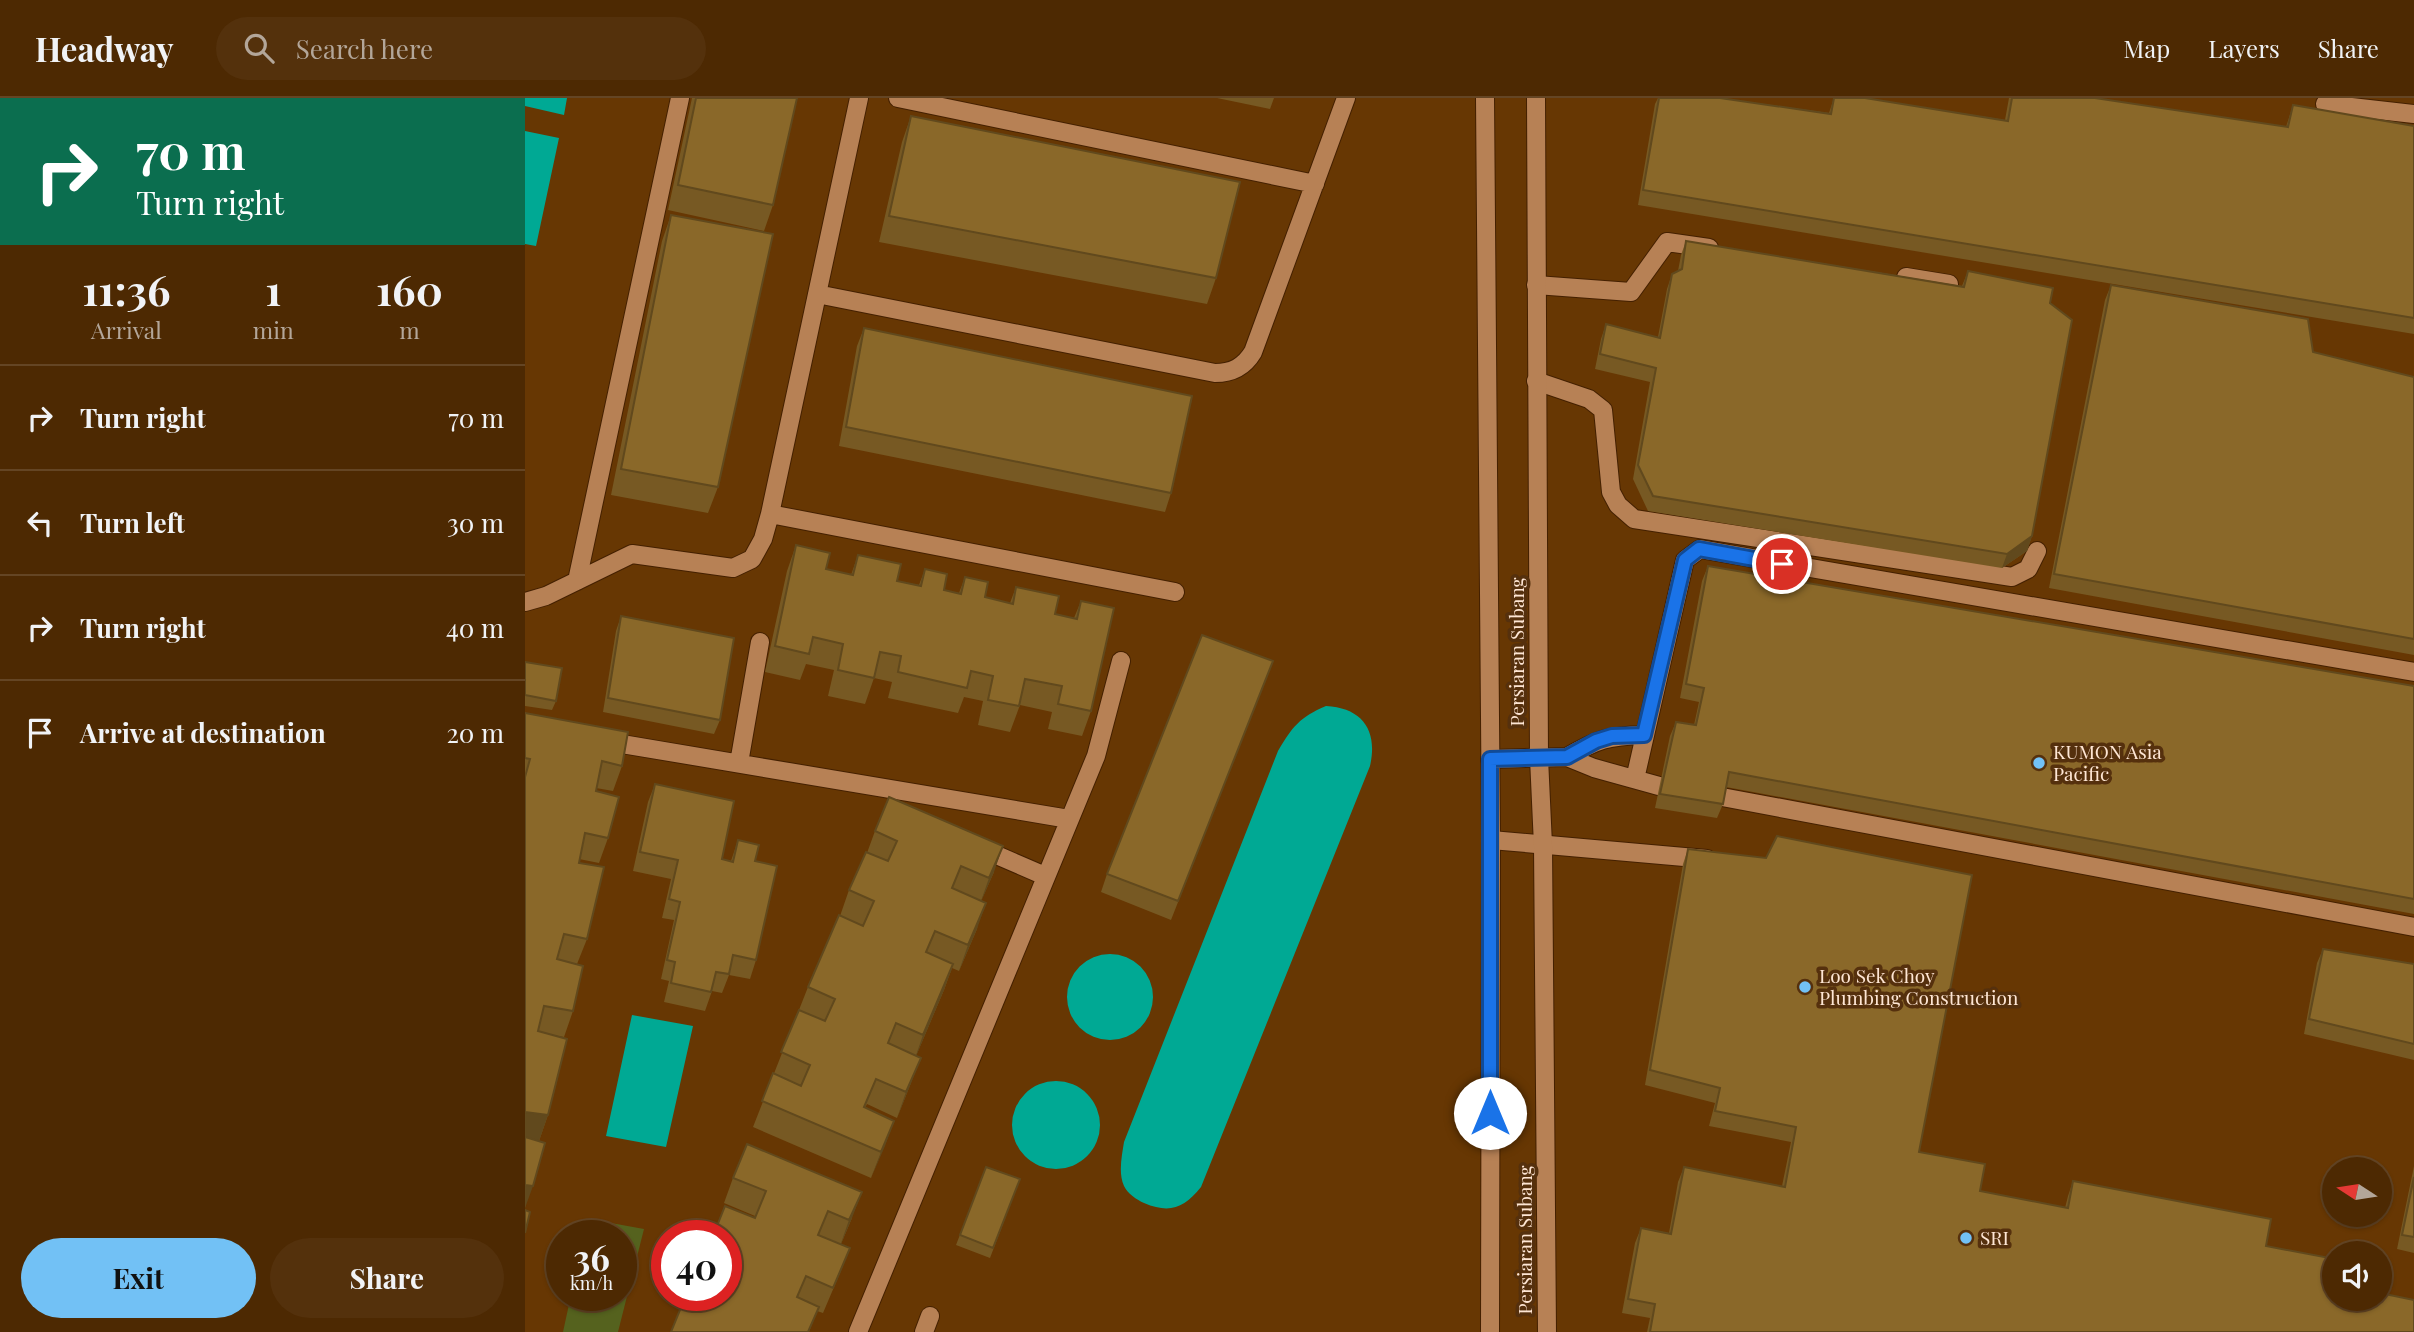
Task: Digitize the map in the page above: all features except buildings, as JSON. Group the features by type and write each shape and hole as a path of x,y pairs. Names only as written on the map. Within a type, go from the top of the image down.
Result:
{"street":[{"path":"577,581 680,98"},
{"path":"525,601 546,596 632,554 733,568 752,559 763,539 770,514 859,98"},
{"path":"898,98 1315,184"},
{"path":"817,294 1226,373 1247,362 1253,352 1346,98"},
{"name":"Persiaran Subang","path":"1485,98 1491,840 1490,1332"},
{"name":"Persiaran Subang","path":"1536,98 1539,758 1543,845 1547,1332"},
{"path":"2325,104 2414,114"},
{"path":"1536,285 1631,292 1667,242 1721,250"},
{"path":"1895,276 1949,284"},
{"path":"1536,381 1589,399 1603,410 1611,492 1618,505 1634,519 2012,577 2028,569 2037,551"},
{"path":"770,514 1175,592"},
{"path":"1635,779 1685,560 1699,549 2414,672"},
{"path":"739,763 760,642"},
{"path":"858,1332 1096,757 1121,662"},
{"path":"1567,757 1596,741 1612,736 1644,735"},
{"path":"592,738 1069,819"},
{"path":"1490,759 1567,757 1594,768 1659,786"},
{"path":"1722,797 2414,927"},
{"path":"959,839 1045,876"},
{"path":"1491,840 1720,861"}],"green space":[{"path":"637,1228 644,1229 637,1257"},
{"path":"568,1311 623,1311 618,1332 563,1332"}],"water":[{"path":"525,98 567,98 564,115 525,106"},
{"path":"525,131 559,138 536,246 525,244"},
{"path":"1326,706 1350,711 1365,724 1372,742 1370,766 1201,1187 1189,1200 1176,1207 1161,1208 1144,1203 1127,1191 1122,1181 1124,1142 1278,751 1297,724 1309,714"},
{"path":"1110,954 1127,957 1141,966 1150,980 1153,997 1150,1014 1141,1028 1127,1037 1110,1040 1093,1037 1079,1028 1070,1014 1067,997 1070,980 1079,966 1093,957"},
{"path":"632,1015 693,1026 666,1147 606,1136"},
{"path":"1056,1081 1081,1088 1093,1100 1100,1125 1093,1150 1081,1162 1056,1169 1031,1162 1019,1150 1012,1125 1019,1100 1031,1088"}],"place":[{"name":"KUMON Asia Pacific","path":"2039,763"},
{"name":"Loo Sek Choy Plumbing Construction","path":"1805,987"},
{"name":"SRI","path":"1966,1238"}],"route":[{"path":"1490,1113 1490,759 1567,757 1596,741 1612,736 1644,735 1685,560 1699,549 1782,564"}]}
